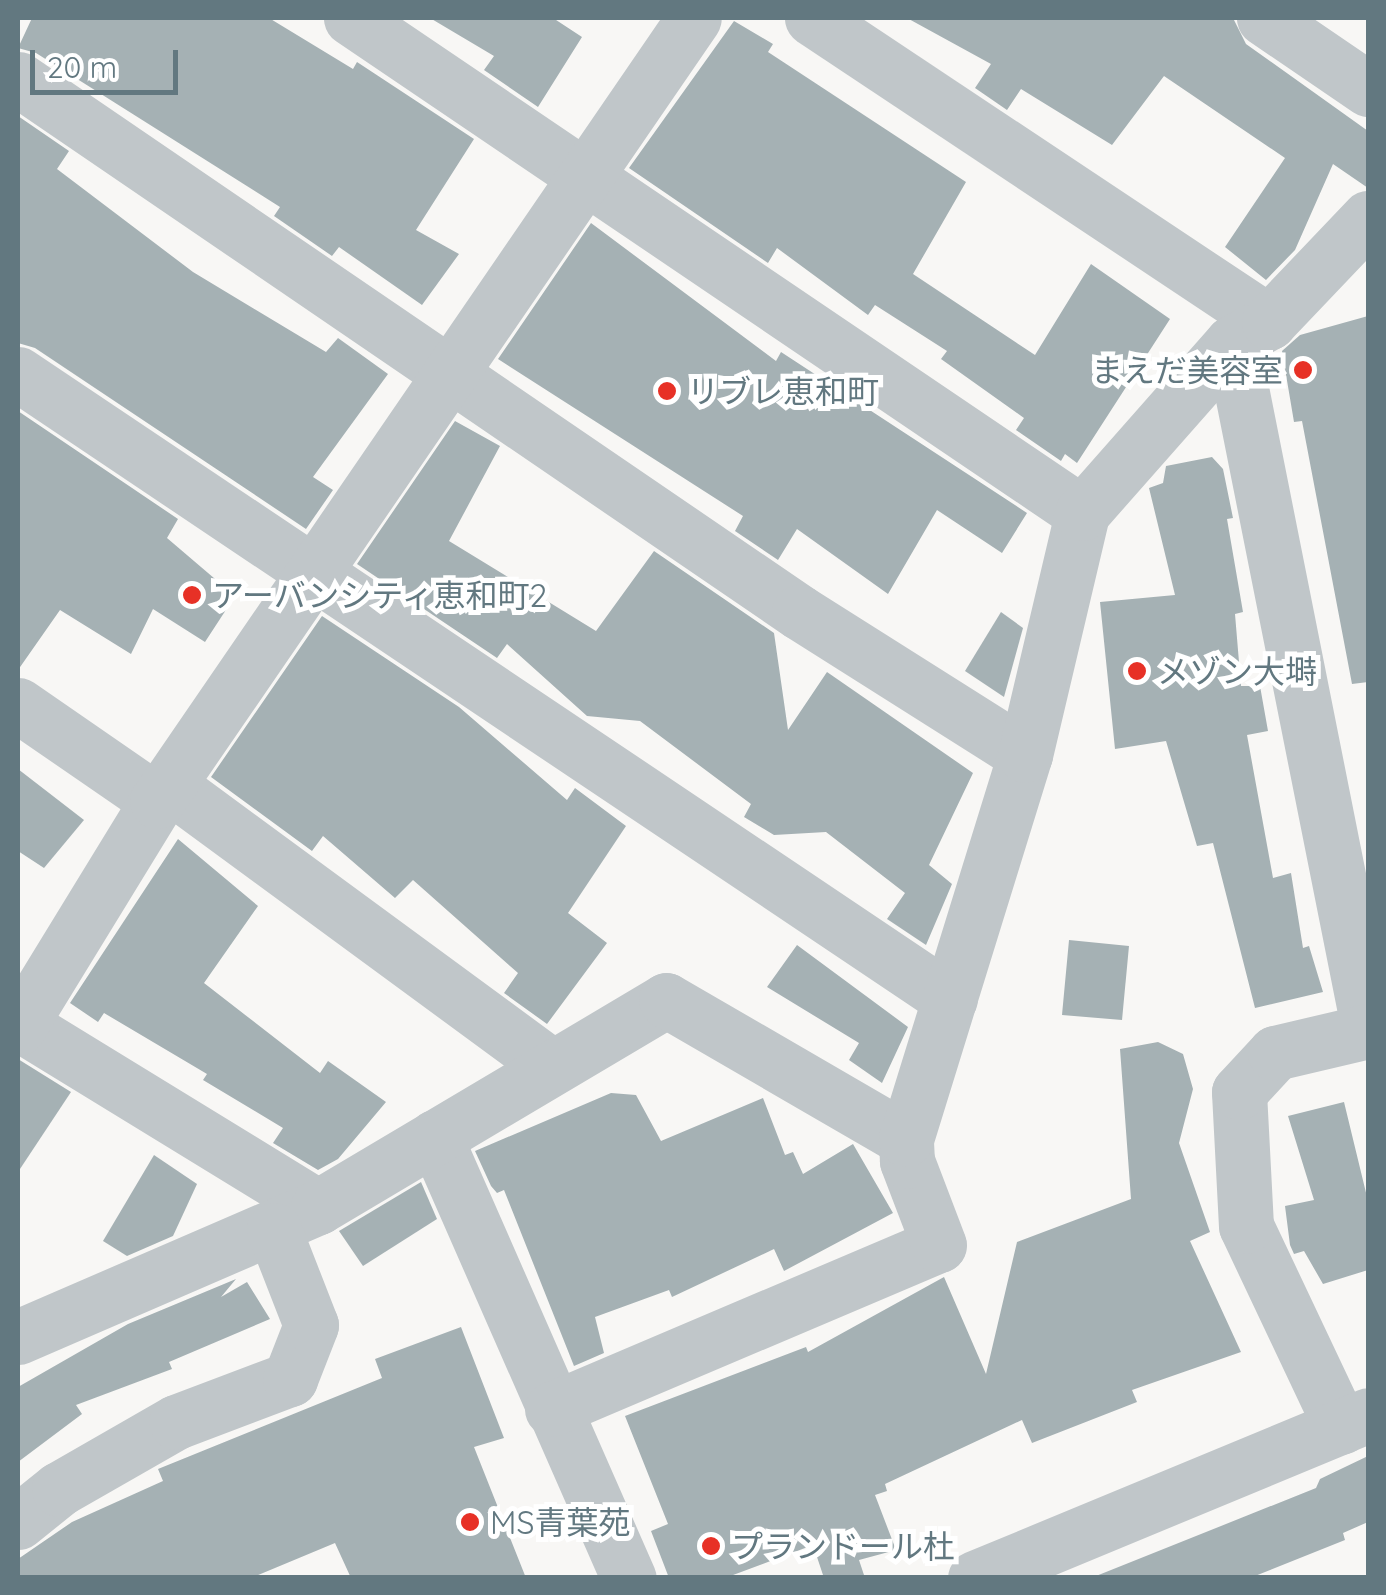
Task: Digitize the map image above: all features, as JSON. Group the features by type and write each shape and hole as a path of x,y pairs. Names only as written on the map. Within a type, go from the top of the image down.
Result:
{"street":[{"path":"351,18 1082,513"},
{"path":"18,1522 60,1489 176,1422 290,1379 311,1325 296,1219 18,1025 163,794 589,177 694,18"},
{"path":"812,18 1251,332 1368,1029 1274,1053 1239,1092 1246,1226 1355,1421 975,1578"},
{"path":"1264,18 1368,89"},
{"path":"18,79 455,372 799,612 1025,755"},
{"path":"552,1409 939,1244 907,1161 906,1139 1025,755 1082,513 1251,332 1368,218"},
{"path":"18,374 950,999"},
{"path":"18,705 163,794 552,1068"},
{"path":"18,1337 296,1219 666,1000 906,1139"},
{"path":"435,1136 628,1578"}],"building":[{"path":"32,18 269,18 353,69 357,62 474,139 416,230 459,254 422,305 339,247 332,256 274,216 280,207 36,53 18,48"},
{"path":"430,18 553,18 582,37 538,107 484,70 494,56"},
{"path":"907,18 1233,18 1246,44 1368,131 1368,188 1333,164 1295,250 1266,280 1225,247 1285,158 1164,76 1112,145 1021,89 1007,110 975,88 991,64"},
{"path":"734,21 773,44 768,52 966,182 913,274 1035,355 1091,264 1170,319 1077,463 1065,454 1061,461 1016,430 1024,418 941,359 947,351 875,305 868,315 777,248 768,263 629,168"},
{"path":"18,116 69,151 57,169 193,272 326,352 338,338 388,374 313,477 333,490 306,529 35,348 18,343"},
{"path":"591,223 776,361 781,352 1027,513 1002,553 937,510 888,594 797,529 778,560 735,531 743,516 498,359"},
{"path":"1368,316 1368,682 1352,684 1302,421 1294,422 1282,351 1300,335"},
{"path":"18,411 178,519 167,538 235,596 205,642 153,609 131,654 60,610 18,670"},
{"path":"455,421 500,446 449,541 596,631 654,551 774,633 788,730 827,672 973,773 929,865 952,884 926,945 887,919 905,893 826,832 774,835 744,817 751,804 640,721 587,716 507,644 497,658 357,564"},
{"path":"1212,457 1223,469 1233,518 1227,519 1243,612 1235,614 1241,686 1260,686 1268,731 1247,735 1273,878 1291,873 1303,948 1309,946 1323,992 1255,1008 1213,843 1197,846 1166,741 1115,749 1100,602 1175,595 1149,488 1163,483 1166,466"},
{"path":"1001,612 1023,628 1004,697 965,671"},
{"path":"322,616 459,707 567,800 575,788 626,826 568,913 607,943 547,1024 504,993 518,973 413,880 395,898 323,836 312,851 211,777"},
{"path":"18,769 84,820 44,868 18,851"},
{"path":"178,839 258,906 204,983 320,1073 328,1061 386,1102 338,1159 318,1170 273,1143 283,1128 203,1080 207,1074 104,1013 98,1022 70,1003"},
{"path":"1069,940 1129,946 1122,1020 1062,1015"},
{"path":"797,945 908,1027 882,1083 849,1060 859,1043 767,987"},
{"path":"1158,1042 1183,1054 1193,1089 1179,1143 1210,1232 1190,1241 1241,1352 1132,1390 1137,1402 1032,1443 1022,1420 885,1484 887,1491 875,1495 896,1550 859,1560 865,1578 824,1578 813,1545 725,1578 669,1578 651,1531 668,1524 625,1416 806,1347 808,1352 944,1277 986,1374 1017,1242 1131,1199 1120,1049"},
{"path":"18,1059 71,1092 18,1172"},
{"path":"611,1093 636,1095 661,1141 763,1098 785,1155 793,1152 803,1174 853,1144 893,1213 784,1271 774,1249 672,1297 669,1290 595,1317 604,1353 574,1366 504,1190 497,1193 491,1186 475,1151"},
{"path":"1344,1102 1368,1201 1368,1270 1323,1284 1304,1251 1294,1254 1290,1245 1285,1206 1314,1200 1288,1116"},
{"path":"154,1155 197,1184 173,1236 127,1256 103,1241"},
{"path":"421,1182 437,1219 363,1266 339,1231"},
{"path":"236,1279 221,1297 247,1282 270,1319 169,1362 172,1369 76,1405 82,1414 18,1462 18,1387 128,1324"},
{"path":"461,1327 504,1438 474,1447 526,1578 351,1578 335,1543 251,1578 18,1578 18,1559 72,1522 163,1481 158,1469 382,1378 375,1359"},
{"path":"1368,1456 1368,1522 1343,1533 1345,1540 1250,1578 1091,1578 1316,1488 1320,1479"}],"place":[{"name":"まえだ美容室","path":"1303,370"},
{"name":"リブレ恵和町","path":"667,391"},
{"name":"アーバンシティ恵和町2","path":"192,595"},
{"name":"メゾン大塒","path":"1137,671"},
{"name":"MS青葉苑","path":"470,1522"},
{"name":"プランドール杜","path":"711,1546"}]}
